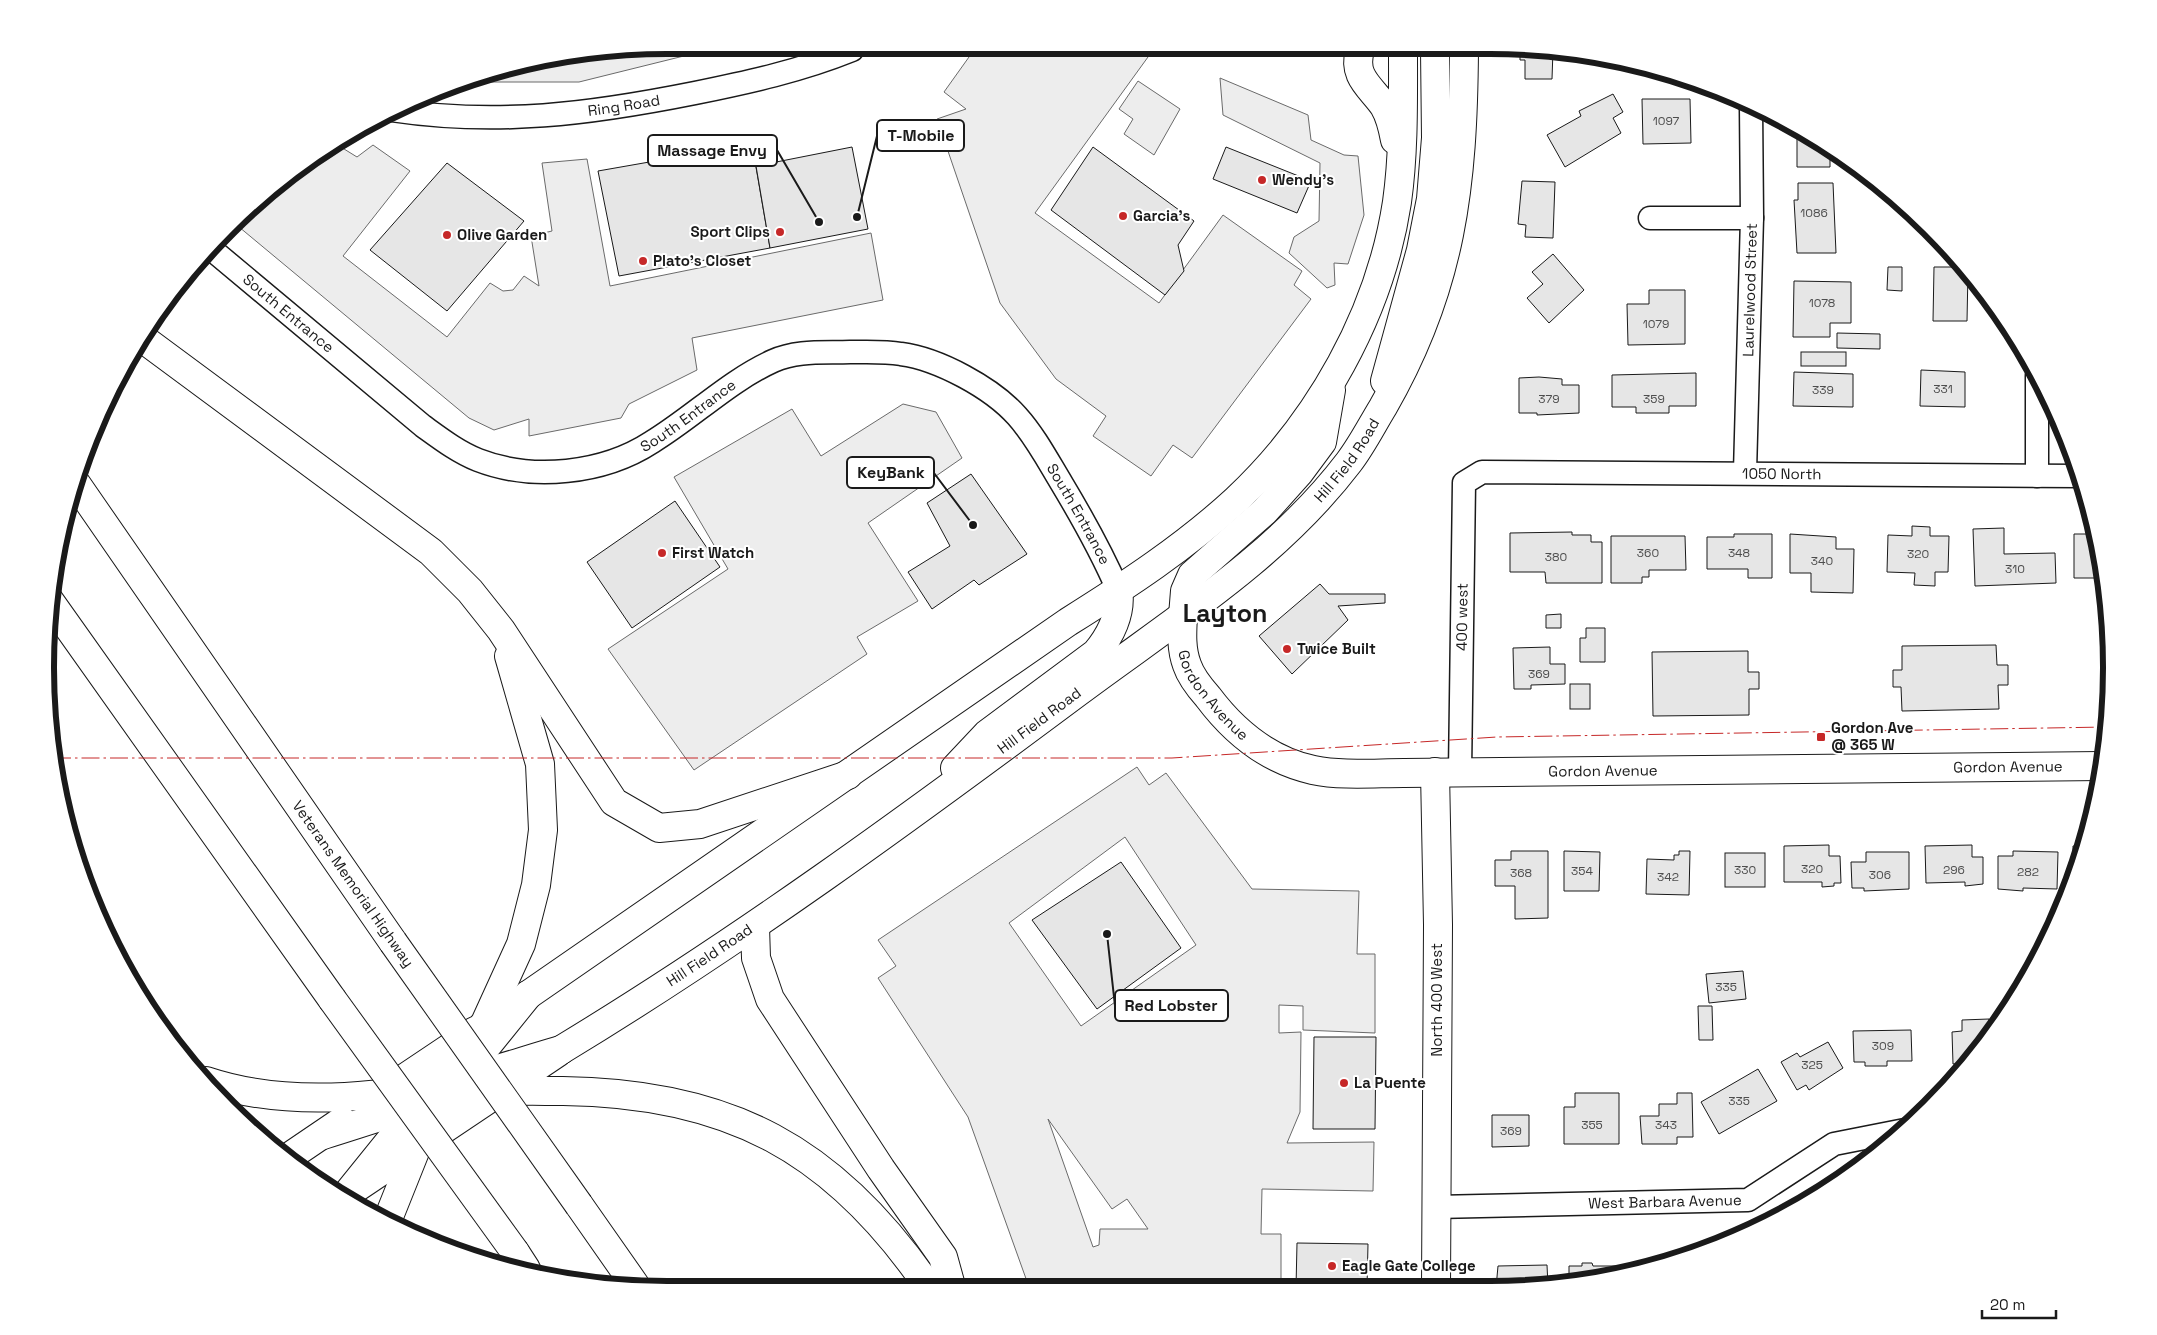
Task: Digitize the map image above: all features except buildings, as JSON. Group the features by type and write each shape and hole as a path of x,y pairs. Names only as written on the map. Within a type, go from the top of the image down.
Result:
{"main road":[{"path":"1359,54 1358,64 1360,77 1385,108 1393,129 1401,164"},
{"path":"294,1154 528,995 1068,622 1118,590 1198,532 1248,487 1284,448 1312,411 1334,376 1366,312 1383,262 1397,203 1401,164 1403,54"},
{"path":"1376,419 1401,316 1419,258 1431,198 1436,138 1435,54"},
{"name":"Hill Field Road","path":"350,1192 418,1144 502,1091 561,1050 654,993 755,926 912,816 1182,621 1248,566 1300,518 1350,460 1401,376 1421,331 1448,246 1461,157 1464,54"},
{"path":"148,342 431,552 470,591 501,630 614,802 659,828 700,824 848,775"},
{"name":"Gordon Avenue","path":"1334,376 1322,442 1299,473 1265,511 1192,575 1185,591 1182,621 1186,663 1198,685 1228,722 1263,751 1298,766 1328,772 2095,766"},
{"name":"Veterans Memorial Highway","path":"80,490 393,942 632,1280"},
{"path":"912,816 986,734 1096,653 1108,636 1116,619 1118,590"},
{"path":"57,610 332,999 520,1260"},
{"path":"390,1215 439,1092 485,1023 522,944 536,885 543,830 540,764 501,630"},
{"name":"North 400 West","path":"1436,1281 1438,925 1447,772"},
{"path":"755,926 756,958 770,999 881,1169 943,1257 950,1281"},
{"path":"462,1077 528,995"},
{"path":"323,1135 416,1107 462,1077 561,1050"},
{"path":"219,1085 233,1090 300,1098 439,1092 576,1091 654,1098 720,1114 759,1130 805,1157 849,1192 909,1258 925,1281"},
{"path":"349,1192 416,1107"}],"street":[{"name":"Ring Road","path":"407,112 463,118 537,118 568,114 654,101 777,76 840,54"},
{"name":"Laurelwood Street","path":"1745,472 1752,218 1752,113"},
{"path":"1650,218 1752,218"},
{"name":"South Entrance","path":"216,253 423,426 461,452 508,468 559,470 599,465 616,460 653,442 756,371 787,356 815,353 874,352 902,354 929,361 990,392 1017,416 1044,454 1084,520 1100,548 1118,590"},
{"path":"2037,476 2038,392"},
{"name":"1050 North","path":"1482,472 1745,472 2073,476"},
{"name":"400 west","path":"1447,772 1464,483 1482,472"},
{"name":"West Barbara Avenue","path":"1436,1207 1748,1200 1834,1144 1889,1133"}],"shaded area":[{"path":"692,54 579,82 484,82 548,66 587,59 627,55"},
{"path":"971,54 1144,54 1148,57 1035,213 1159,303 1223,215 1302,271 1294,285 1311,299 1192,458 1173,445 1151,476 1093,436 1106,416 1056,379 1000,303 937,119 966,109 944,92"},
{"path":"1220,78 1308,115 1311,140 1344,155 1358,156 1364,215 1348,264 1334,263 1335,285 1327,288 1289,253 1294,237 1319,221 1320,163 1223,115"},
{"path":"1138,81 1180,109 1154,155 1124,134 1133,119 1119,109"},
{"path":"373,145 410,171 343,256 447,337 490,283 503,291 513,290 524,276 539,286 531,236 552,231 542,163 587,159 610,286 871,233 883,300 692,338 697,370 629,404 621,418 529,436 529,419 494,430 469,418 240,228 263,206 294,181 342,148 357,157"},
{"path":"903,404 936,412 962,458 868,523 918,601 857,637 867,654 694,770 608,649 728,569 674,477 792,409 821,456"},
{"path":"1137,767 1149,785 1166,773 1252,889 1359,891 1357,954 1375,954 1375,1033 1303,1030 1303,1006 1279,1005 1279,1033 1301,1032 1300,1112 1287,1143 1374,1142 1373,1191 1262,1189 1261,1234 1281,1234 1281,1281 1027,1281 968,1117 878,978 896,966 878,940","holes":["1125,837 1196,945 1081,1026 1009,923","1048,1119 1112,1209 1127,1199 1148,1229 1100,1229 1099,1245 1093,1247"]}],"power":[{"path":"61,758 1172,758 1497,737 2100,727"}],"place":[{"name":"Wendy's","path":"1262,180"},
{"name":"Garcia's","path":"1123,216"},
{"name":"T-Mobile","path":"857,217"},
{"name":"Massage Envy","path":"819,222"},
{"name":"Sport Clips","path":"780,232"},
{"name":"Olive Garden","path":"447,235"},
{"name":"Plato's Closet","path":"643,261"},
{"name":"KeyBank","path":"973,525"},
{"name":"First Watch","path":"662,553"},
{"name":"Twice Built","path":"1287,649"},
{"name":"Gordon Ave @ 365 W","path":"1821,737"},
{"name":"Red Lobster","path":"1107,934"},
{"name":"La Puente","path":"1344,1083"},
{"name":"Eagle Gate College","path":"1332,1266"}],"district":[{"name":"Layton","path":"1225,613"}]}
